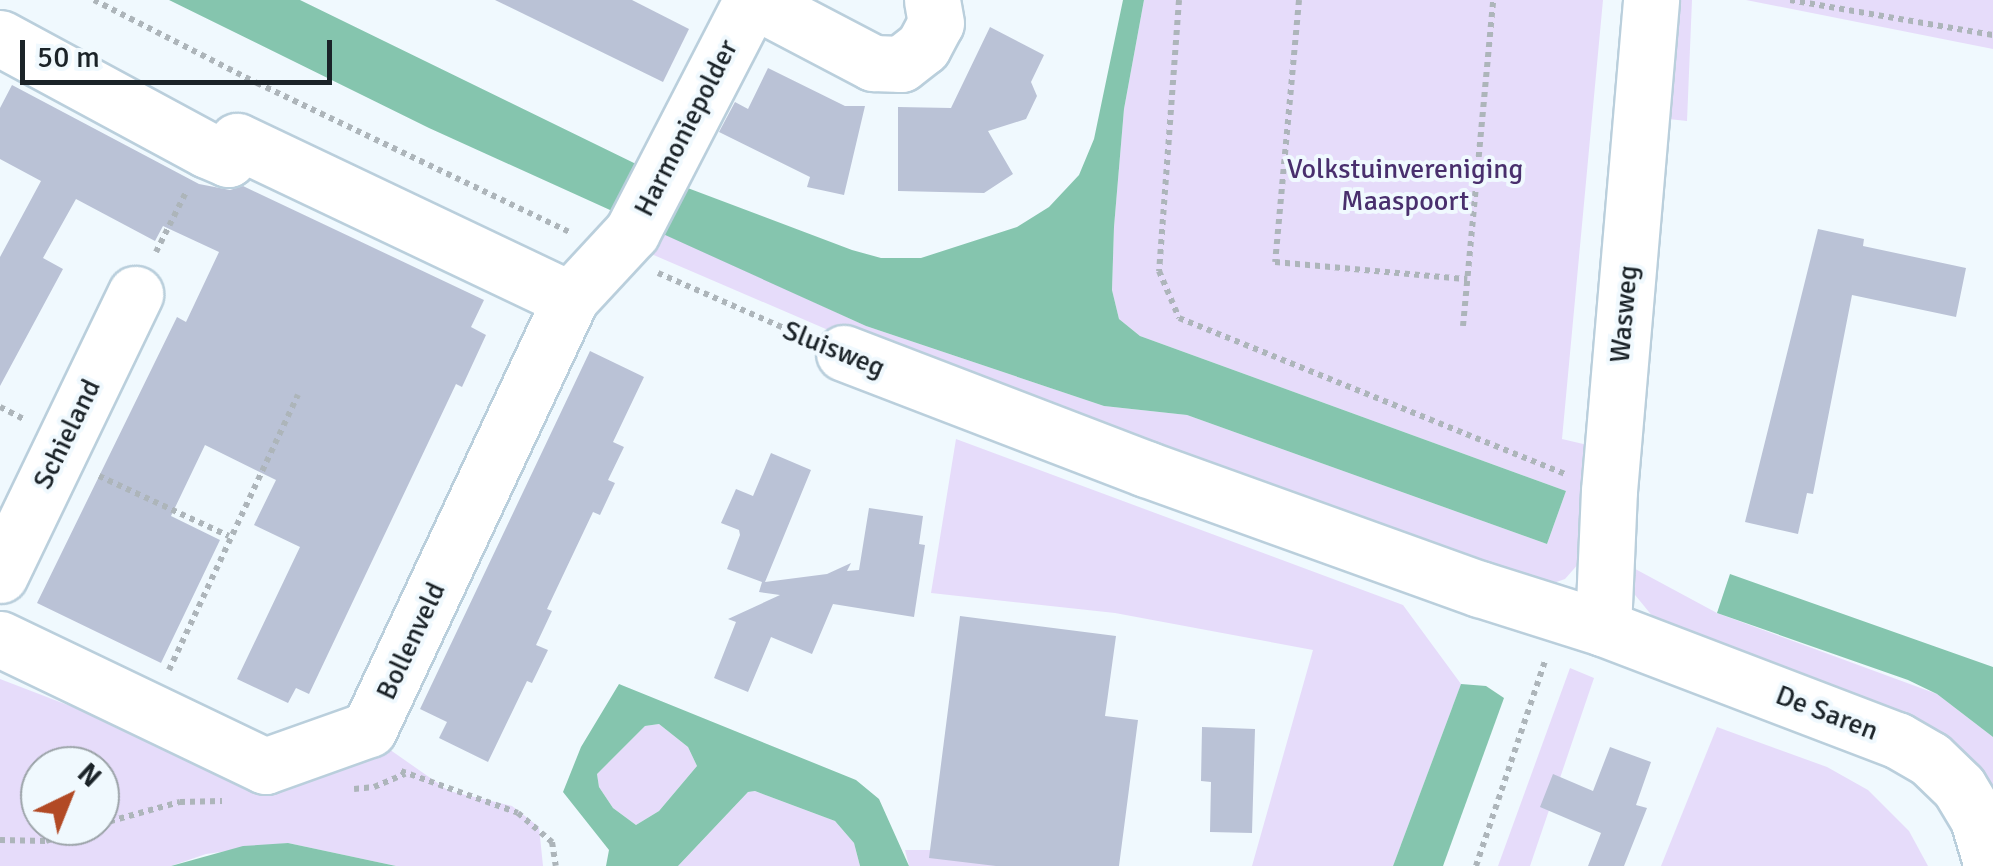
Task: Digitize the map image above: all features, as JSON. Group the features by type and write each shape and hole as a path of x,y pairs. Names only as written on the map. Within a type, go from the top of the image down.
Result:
{"street":[{"name":"Harmoniepolder","path":"623,242 752,0 872,63 887,64 901,64 923,48 936,23 932,0"},
{"name":"Wasweg","path":"1582,621 1609,491 1651,0"},
{"path":"0,38 208,150 228,159 237,142 570,300"},
{"name":"Bollenveld","path":"0,639 265,766 369,730 570,300 623,242"},
{"name":"Schieland","path":"0,575 135,294"},
{"name":"Sluisweg","path":"844,353 1146,469 1582,621"},
{"name":"De Saren","path":"1582,621 1896,740 1930,759 1958,787 1978,820 1992,866"}],"path":[{"name":"Sluisweg","path":"94,0 256,84 623,242 844,353"},
{"path":"1179,0 1159,271 1179,318 1609,491"},
{"path":"1299,0 1276,262 1467,279"},
{"path":"1463,326 1493,0"},
{"path":"1790,0 1993,35"},
{"path":"135,294 208,150"},
{"path":"151,710 298,394"},
{"path":"56,456 229,536"},
{"path":"1476,866 1582,621"},
{"path":"369,730 385,759 405,774 518,813 536,824 552,842 556,864"}],"green space":[{"name":"Volkstuinvereniging Maaspoort","path":"1144,0 1603,0 1562,439 1596,447 1580,562 1565,579 1548,585 863,345 649,253 652,228 866,326 1104,406 1187,415 1547,544 1566,491 1140,336 1119,319 1112,290 1114,227 1124,109"},
{"path":"1670,0 1692,0 1687,121 1659,118"},
{"path":"1746,0 1993,0 1993,49"},
{"path":"956,439 1403,605 1461,684 1393,866 1252,866 1313,650 1115,613 931,593"},
{"path":"1626,564 1717,613 1937,694 1993,737 1993,812 1663,629 1626,584"},
{"path":"1570,668 1594,678 1530,866 1498,866"},
{"path":"0,679 255,777 366,733 449,791 512,806 539,827 543,866 396,866 288,843 206,854 171,866 0,866"},
{"path":"659,724 688,747 697,766 659,811 636,825 613,808 599,787 597,774 645,726"},
{"path":"1717,727 1827,767 1868,790 1909,831 1928,866 1661,866"},
{"path":"755,791 835,821 854,843 860,866 678,866 748,792"},
{"path":"905,850 939,850 1055,866 909,866"}],"shaded area":[{"path":"169,0 300,0 677,184 852,250 881,258 921,258 1017,227 1049,207 1079,175 1094,139 1123,0 1144,0 1124,109 1114,227 1112,290 1119,319 1140,336 1566,491 1547,544 1187,415 1104,406 866,326 429,128"},
{"path":"1730,574 1993,667 1993,737 1937,694 1908,680 1717,613"},
{"path":"619,684 856,780 879,799 909,866 860,866 854,843 835,821 755,791 748,792 678,866 606,866 609,850 563,792 581,747","holes":["659,724 688,747 697,766 659,811 636,825 613,808 599,787 597,774 645,726"]},
{"path":"1461,684 1486,686 1504,698 1443,866 1393,866"},
{"path":"288,843 396,866 171,866 243,846"}],"building":[{"path":"495,0 632,0 689,29 663,82"},
{"path":"990,27 1044,55 1031,82 1037,96 1026,119 988,131 1013,174 984,193 898,191 898,107 951,108"},
{"path":"768,68 845,106 865,106 844,195 807,187 810,177 719,132 735,102 748,109"},
{"path":"12,85 199,184 230,190 243,186 484,300 471,327 486,335 462,387 456,384 309,694 296,688 288,703 237,679 300,547 254,525 276,480 205,445 171,516 220,540 161,663 37,603 177,317 186,322 219,252 163,226 155,241 76,199 43,258 63,269 0,386 0,257 41,181 0,159 0,108"},
{"path":"1818,229 1864,239 1863,246 1966,268 1956,317 1852,295 1813,494 1807,493 1798,534 1745,522"},
{"path":"590,351 644,377 613,442 624,447 608,480 615,483 600,515 593,512 547,609 552,611 536,645 548,650 532,683 527,681 488,762 439,738 447,722 420,709"},
{"path":"771,453 811,470 765,582 827,574 851,563 847,571 859,570 869,508 923,516 919,544 925,545 914,617 833,604 812,654 771,637 748,692 714,678 736,622 728,619 780,595 759,592 762,582 727,569 740,535 739,530 721,523 736,489 753,496"},
{"path":"960,616 1116,636 1105,716 1138,720 1119,866 996,866 929,858"},
{"path":"1202,727 1255,729 1252,833 1210,832 1211,782 1201,781"},
{"path":"1610,747 1651,762 1636,805 1647,808 1624,866 1588,866 1601,833 1540,807 1553,774 1593,791"}]}
